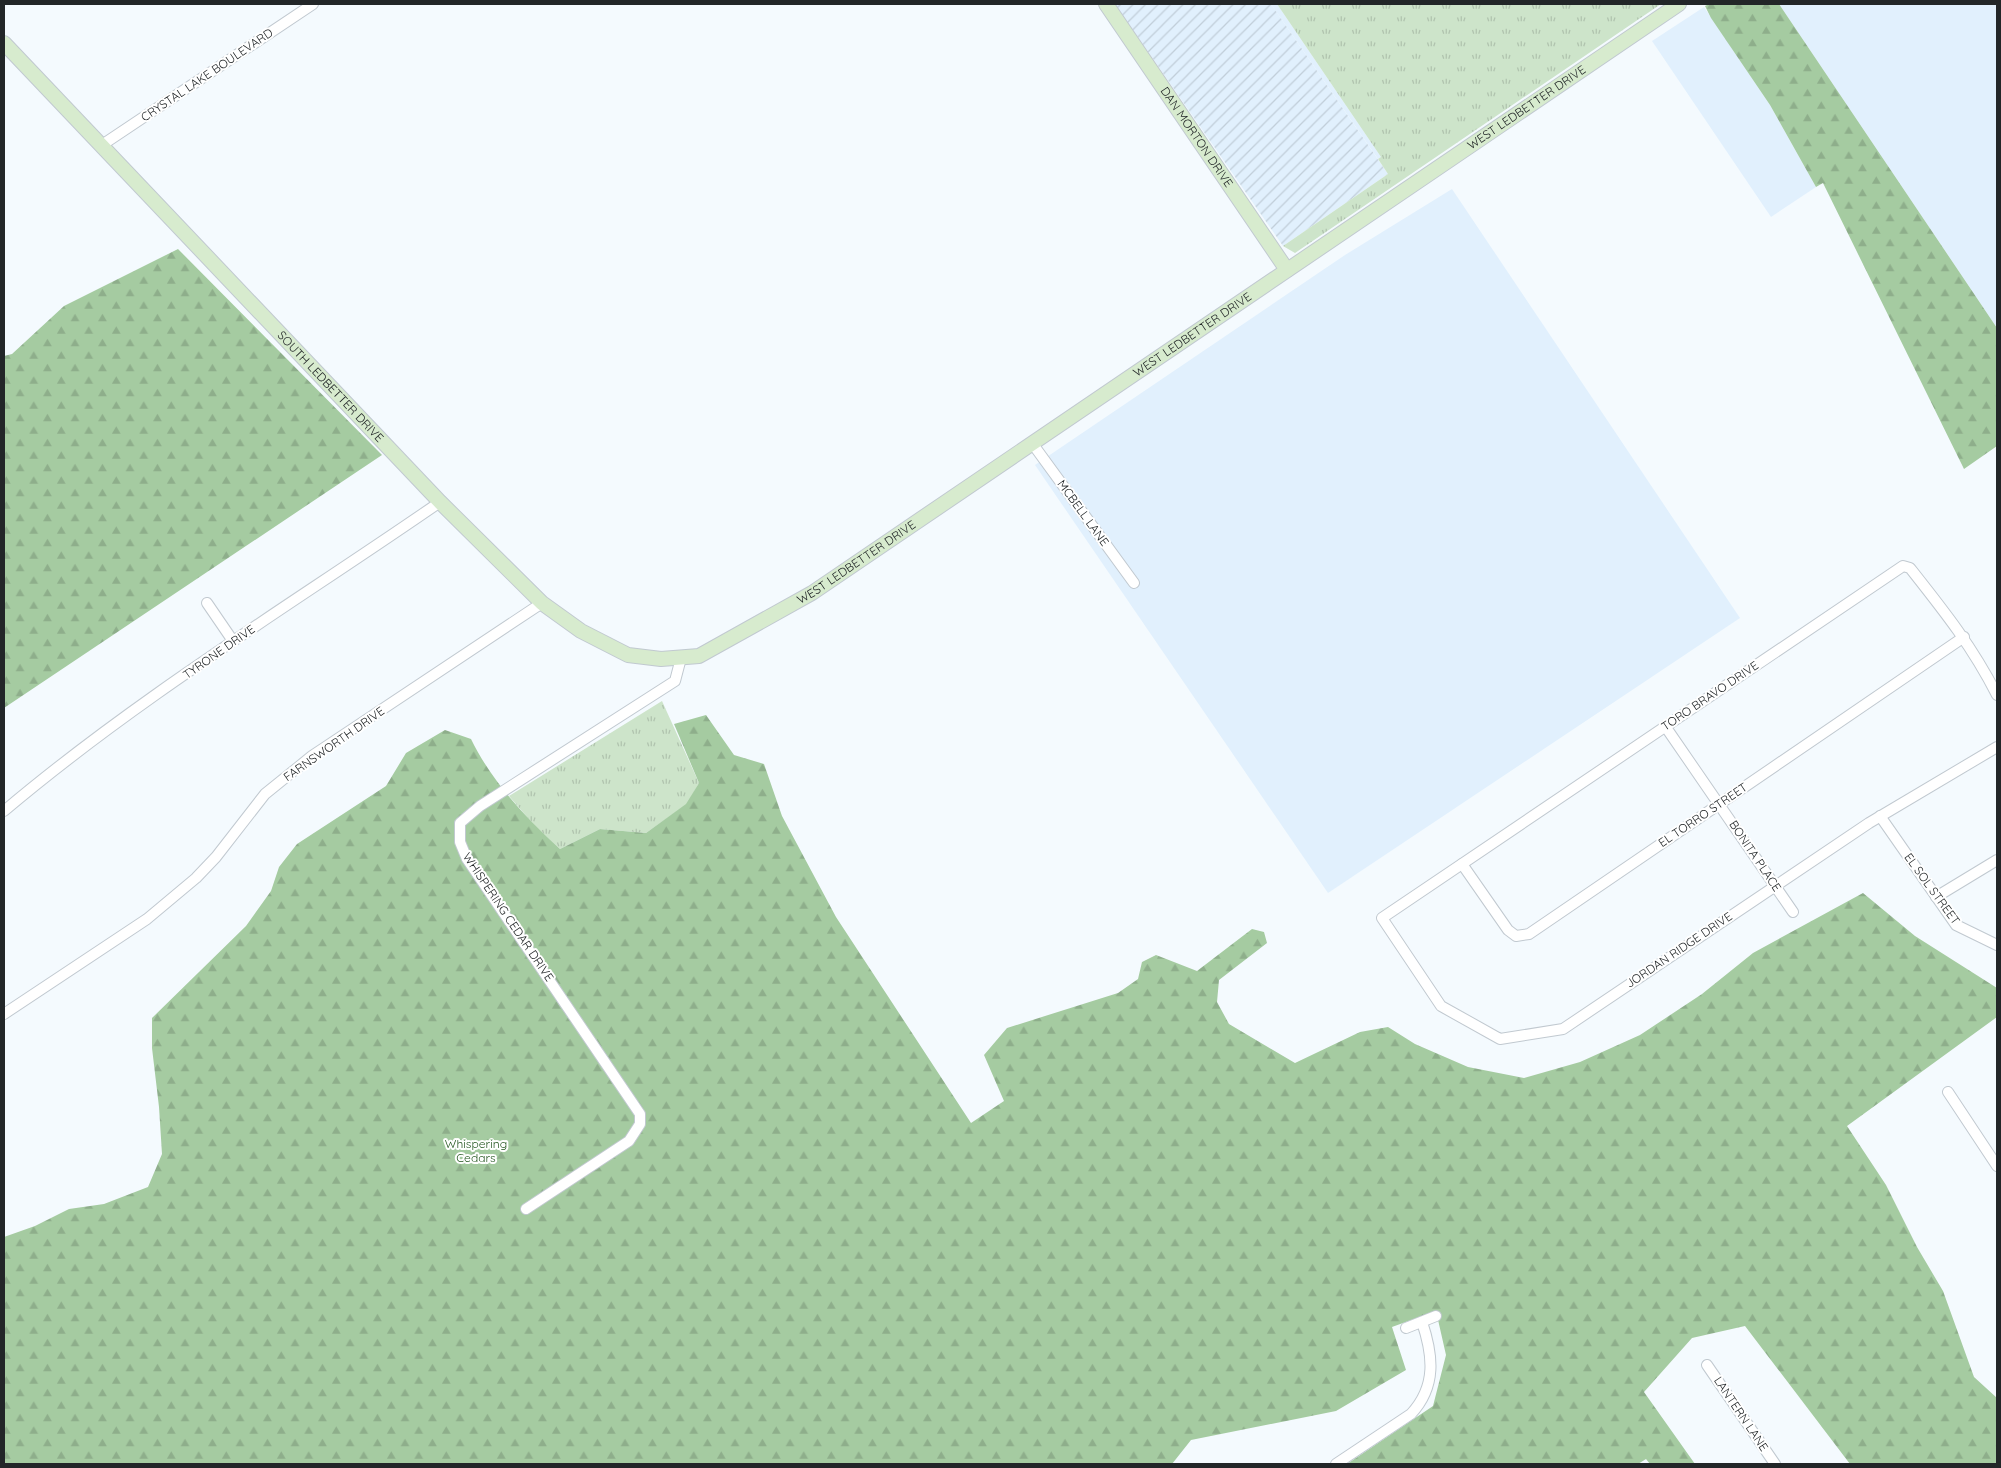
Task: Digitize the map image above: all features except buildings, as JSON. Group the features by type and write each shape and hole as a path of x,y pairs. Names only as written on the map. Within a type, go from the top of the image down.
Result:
{"street":[{"name":"CRYSTAL LAKE BOULEVARD","path":"102,145 313,4"},
{"name":"DAN MORTON DRIVE","path":"1106,4 1287,270"},
{"name":"WEST LEDBETTER DRIVE","path":"699,656 812,593 1679,4"},
{"name":"SOUTH LEDBETTER DRIVE","path":"4,43 440,502 542,603 597,641 628,655 661,659 699,656"},
{"name":"MCBELL LANE","path":"1032,443 1134,583"},
{"name":"TYRONE DRIVE","path":"4,811 106,731 233,641 326,581 440,502"},
{"name":"TORO BRAVO DRIVE","path":"1382,918 1903,566 1910,568 1964,637 1986,671 1997,695"},
{"path":"207,603 233,641"},
{"name":"FARNSWORTH DRIVE","path":"4,1014 147,919 196,878 216,857 265,794 312,756 542,603"},
{"name":"EL TORRO STREET","path":"1462,864 1508,930 1516,936 1529,934 1964,637"},
{"name":"WHISPERING CEDAR DRIVE","path":"526,1209 629,1141 640,1124 640,1114 467,859 460,842 460,823 480,806 675,681 681,658"},
{"name":"BONITA PLACE","path":"1665,726 1793,912"},
{"name":"JORDAN RIDGE DRIVE","path":"1382,918 1441,1006 1500,1039 1563,1029 1774,885 1880,816 1997,747"},
{"name":"EL SOL STREET","path":"1880,816 1956,925 1997,945"},
{"path":"1936,897 1997,860"},
{"path":"1948,1092 1997,1166"},
{"path":"1406,1328 1436,1316"},
{"path":"1336,1464 1411,1414 1420,1404 1428,1389 1432,1369 1430,1347 1422,1322"},
{"name":"LANTERN LANE","path":"1707,1364 1774,1464"}],"shaded area":[{"path":"1115,4 1271,4 1388,174 1283,246"},
{"path":"1271,4 1277,4 1381,157 1378,159"},
{"path":"1779,4 1997,4 1997,328"},
{"path":"1704,7 1770,105 1816,187 1771,217 1652,41"},
{"path":"1452,189 1740,618 1328,893 1035,465 1345,255"}],"green space":[{"path":"1277,4 1661,4 1295,253 1283,246 1388,174 1378,159 1381,157"},
{"path":"1709,4 1779,4 1997,328 1997,446 1964,469 1823,183 1816,187 1770,105 1711,18 1705,6"},
{"path":"178,249 382,455 4,708 4,356 12,354 64,306"},
{"path":"662,701 699,783 687,804 646,833 600,829 560,849 534,825 509,796"},
{"name":"Whispering Cedars","path":"706,715 734,755 764,764 782,816 836,917 971,1123 1004,1101 984,1055 1007,1028 1118,993 1138,979 1142,962 1156,955 1197,971 1252,929 1264,932 1267,943 1219,980 1217,1002 1229,1024 1295,1063 1360,1032 1388,1027 1415,1044 1468,1067 1524,1078 1580,1062 1640,1035 1702,994 1753,953 1863,893 1915,936 1997,988 1997,1017 1847,1126 1886,1185 1917,1247 1943,1291 1974,1377 1997,1398 1997,1464 1850,1464 1745,1326 1692,1338 1644,1392 1695,1464 1650,1464 1646,1459 1638,1464 1347,1464 1433,1406 1446,1355 1436,1311 1392,1327 1406,1370 1336,1411 1191,1440 1172,1464 4,1464 4,1237 35,1226 69,1209 104,1204 148,1187 162,1154 152,1048 152,1018 246,926 271,891 279,867 297,844 386,786 406,753 445,730 471,739 479,755 510,798 560,849 600,829 646,833 686,804 699,783 674,724"}]}
